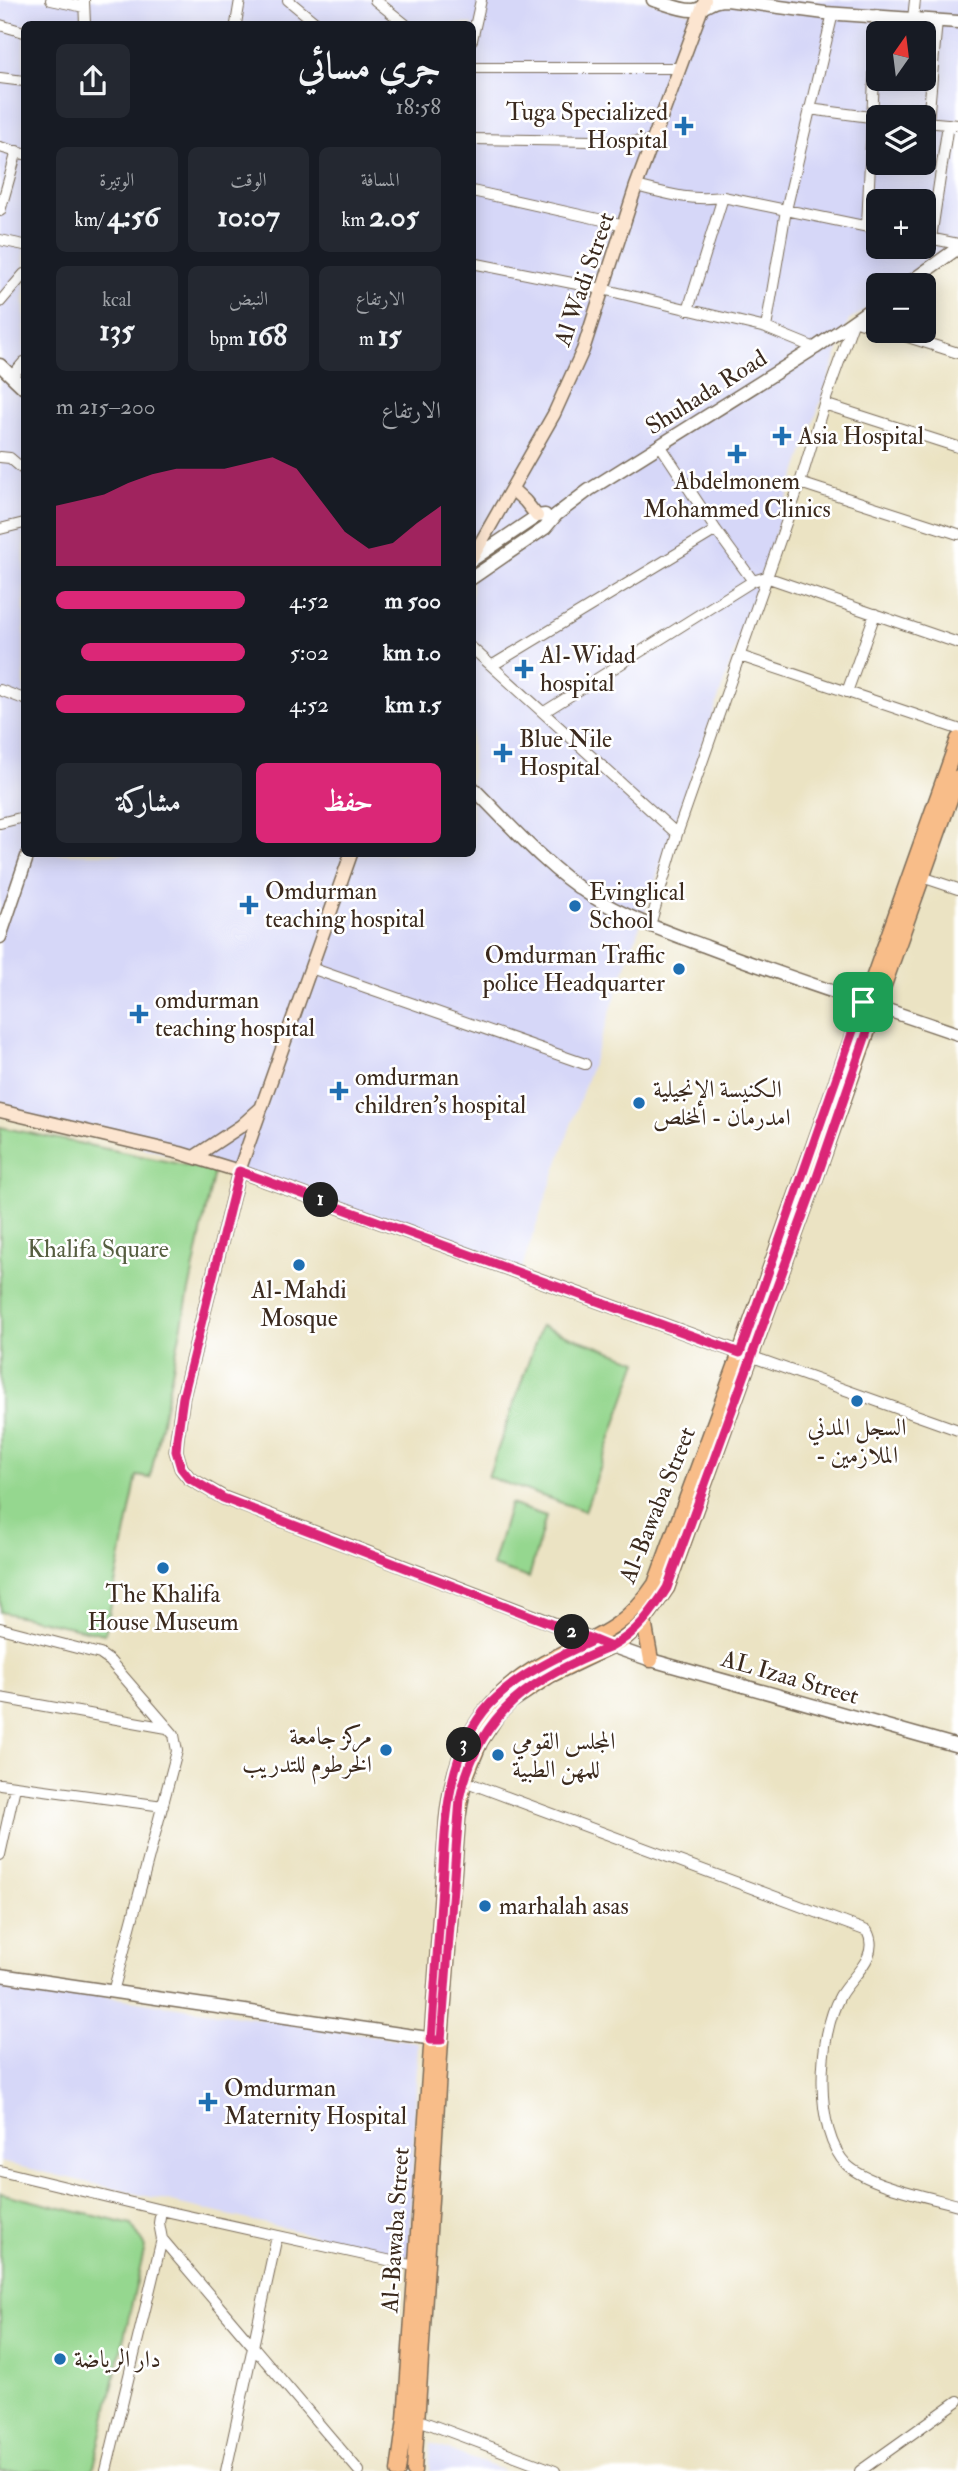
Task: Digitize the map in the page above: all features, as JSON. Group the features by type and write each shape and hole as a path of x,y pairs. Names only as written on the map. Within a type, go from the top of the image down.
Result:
{"main road":[{"name":"Al Wadi Street","path":"476,552 569,382 583,350 636,186 705,4"},
{"path":"512,489 526,501 537,516"},
{"path":"745,1354 817,1177 870,1004 958,739"},
{"path":"870,1004 922,877 958,777"},
{"path":"0,1111 194,1157 239,1171 350,857"},
{"path":"194,1157 241,1126 262,1107"},
{"name":"Al-Bawaba Street","path":"436,2040 458,1819 464,1781 480,1742 498,1714 510,1702 551,1675 611,1647 634,1632 667,1588 745,1354"},
{"name":"Al-Bawaba Street","path":"414,2471 421,2268 449,1795 463,1749 479,1718 503,1692 542,1664 612,1629 632,1614 655,1584 745,1354"},
{"path":"644,1621 651,1660"},
{"path":"398,2471 421,2268"}],"street":[{"path":"51,0 84,4"},
{"path":"236,21 240,0"},
{"path":"288,0 313,21"},
{"path":"375,0 397,21"},
{"path":"476,22 481,0"},
{"path":"653,0 691,10 713,0 727,0 958,22"},
{"path":"913,19 915,0"},
{"path":"766,328 786,210 828,9"},
{"path":"876,105 877,15"},
{"path":"928,105 937,20"},
{"path":"0,25 21,31"},
{"path":"476,68 679,68"},
{"path":"0,78 21,81"},
{"path":"809,109 866,117"},
{"path":"936,199 953,124"},
{"path":"476,139 654,142"},
{"path":"0,147 21,153 0,211"},
{"path":"636,186 700,200 723,197 866,226"},
{"path":"476,192 625,225"},
{"path":"688,310 723,197"},
{"path":"0,240 21,244"},
{"path":"936,240 958,246"},
{"path":"921,273 958,246"},
{"path":"476,263 766,328 815,348"},
{"path":"0,302 21,278"},
{"name":"Shuhada Road","path":"476,575 545,528 556,515 589,490 815,348 866,312"},
{"path":"650,925 677,834 854,320 866,324"},
{"path":"927,343 958,353"},
{"path":"0,365 21,385"},
{"path":"12,376 21,366"},
{"path":"824,404 958,447"},
{"path":"660,445 753,581"},
{"path":"0,457 10,458 21,467"},
{"path":"800,483 958,534"},
{"path":"476,556 537,516 556,515"},
{"path":"0,529 21,524"},
{"path":"493,665 716,530"},
{"path":"544,712 753,581 766,577 958,643"},
{"path":"847,692 875,614"},
{"path":"476,651 677,834"},
{"path":"740,656 958,729"},
{"path":"0,690 21,698"},
{"path":"476,792 580,888 650,925 749,963 958,1034"},
{"path":"0,823 21,818"},
{"path":"0,937 27,857"},
{"path":"922,877 958,889"},
{"path":"311,968 585,1064"},
{"path":"239,1171 958,1430"},
{"name":"AL Izaa Street","path":"239,1171 183,1397 176,1451 181,1468 189,1478 223,1498 611,1647 958,1746"},
{"path":"0,1628 100,1654 110,1661 174,1735 177,1751 113,1993"},
{"path":"0,1698 167,1728"},
{"path":"464,1781 867,1931 872,1946 868,1956 838,2000 828,2028 823,2062 822,2099 835,2145 848,2166 862,2175 895,2188 958,2205"},
{"path":"0,1784 163,1806"},
{"path":"0,1855 15,1787"},
{"path":"0,1975 436,2040"},
{"path":"0,2171 421,2268"},
{"path":"106,2471 162,2239 159,2223 161,2210"},
{"path":"226,2471 277,2236"},
{"path":"162,2239 359,2471"},
{"path":"860,2471 958,2402"},
{"path":"416,2419 555,2471"}],"shaded area":[{"path":"0,0 645,0 696,14 700,0 958,0 958,252 924,273 866,273 866,309 849,320 520,1273 275,1183 0,1109"},
{"name":"Omdurman Maternity Hospital","path":"0,1981 418,2042 409,2257 0,2162"},
{"path":"430,2443 505,2471 430,2471"}],"green space":[{"name":"Khalifa Square","path":"0,1127 214,1171 150,1478 137,1476 105,1634 0,1612"},
{"path":"541,1326 638,1361 585,1511 488,1477"},
{"path":"510,1504 546,1516 529,1578 492,1566"},
{"name":"دار الرياضة","path":"0,2193 132,2225 145,2247 93,2471 0,2471"}],"place":[{"name":"Tuga Specialized Hospital","path":"684,126"},
{"name":"Asia Hospital","path":"782,436"},
{"name":"Abdelmonem Mohammed Clinics","path":"737,454"},
{"name":"Al-Widad hospital","path":"524,669"},
{"name":"Blue Nile Hospital","path":"503,753"},
{"name":"Omdurman teaching hospital","path":"249,905"},
{"name":"Evinglical School","path":"575,906"},
{"name":"Omdurman Traffic police Headquarter","path":"679,969"},
{"name":"omdurman teaching hospital","path":"139,1014"},
{"name":"omdurman children's hospital","path":"339,1091"},
{"name":"الكنيسة الإنجيلية امدرمان - المخلص","path":"639,1103"},
{"name":"Al-Mahdi Mosque","path":"299,1265"},
{"name":"السجل المدني - الملازمين","path":"857,1401"},
{"name":"The Khalifa House Museum","path":"163,1568"},
{"name":"مركز جامعة الخرطوم للتدريب","path":"386,1750"},
{"name":"المجلس القومي للمهن الطبية","path":"498,1755"},
{"name":"marhalah asas","path":"485,1906"},
{"name":"Omdurman Maternity Hospital","path":"208,2102"},
{"name":"دار الرياضة","path":"60,2359"}],"route":[{"path":"863,1002 740,1353 239,1171 183,1397 176,1451 181,1468 200,1486 223,1498 450,1586 594,1640 611,1647 530,1687 498,1714 480,1742 464,1781 460,1799 441,2040 431,2040 449,1795 463,1749 479,1718 490,1704 524,1675 594,1640 611,1647 622,1641 644,1621 667,1588 817,1177 876,1006 863,1002"}]}
